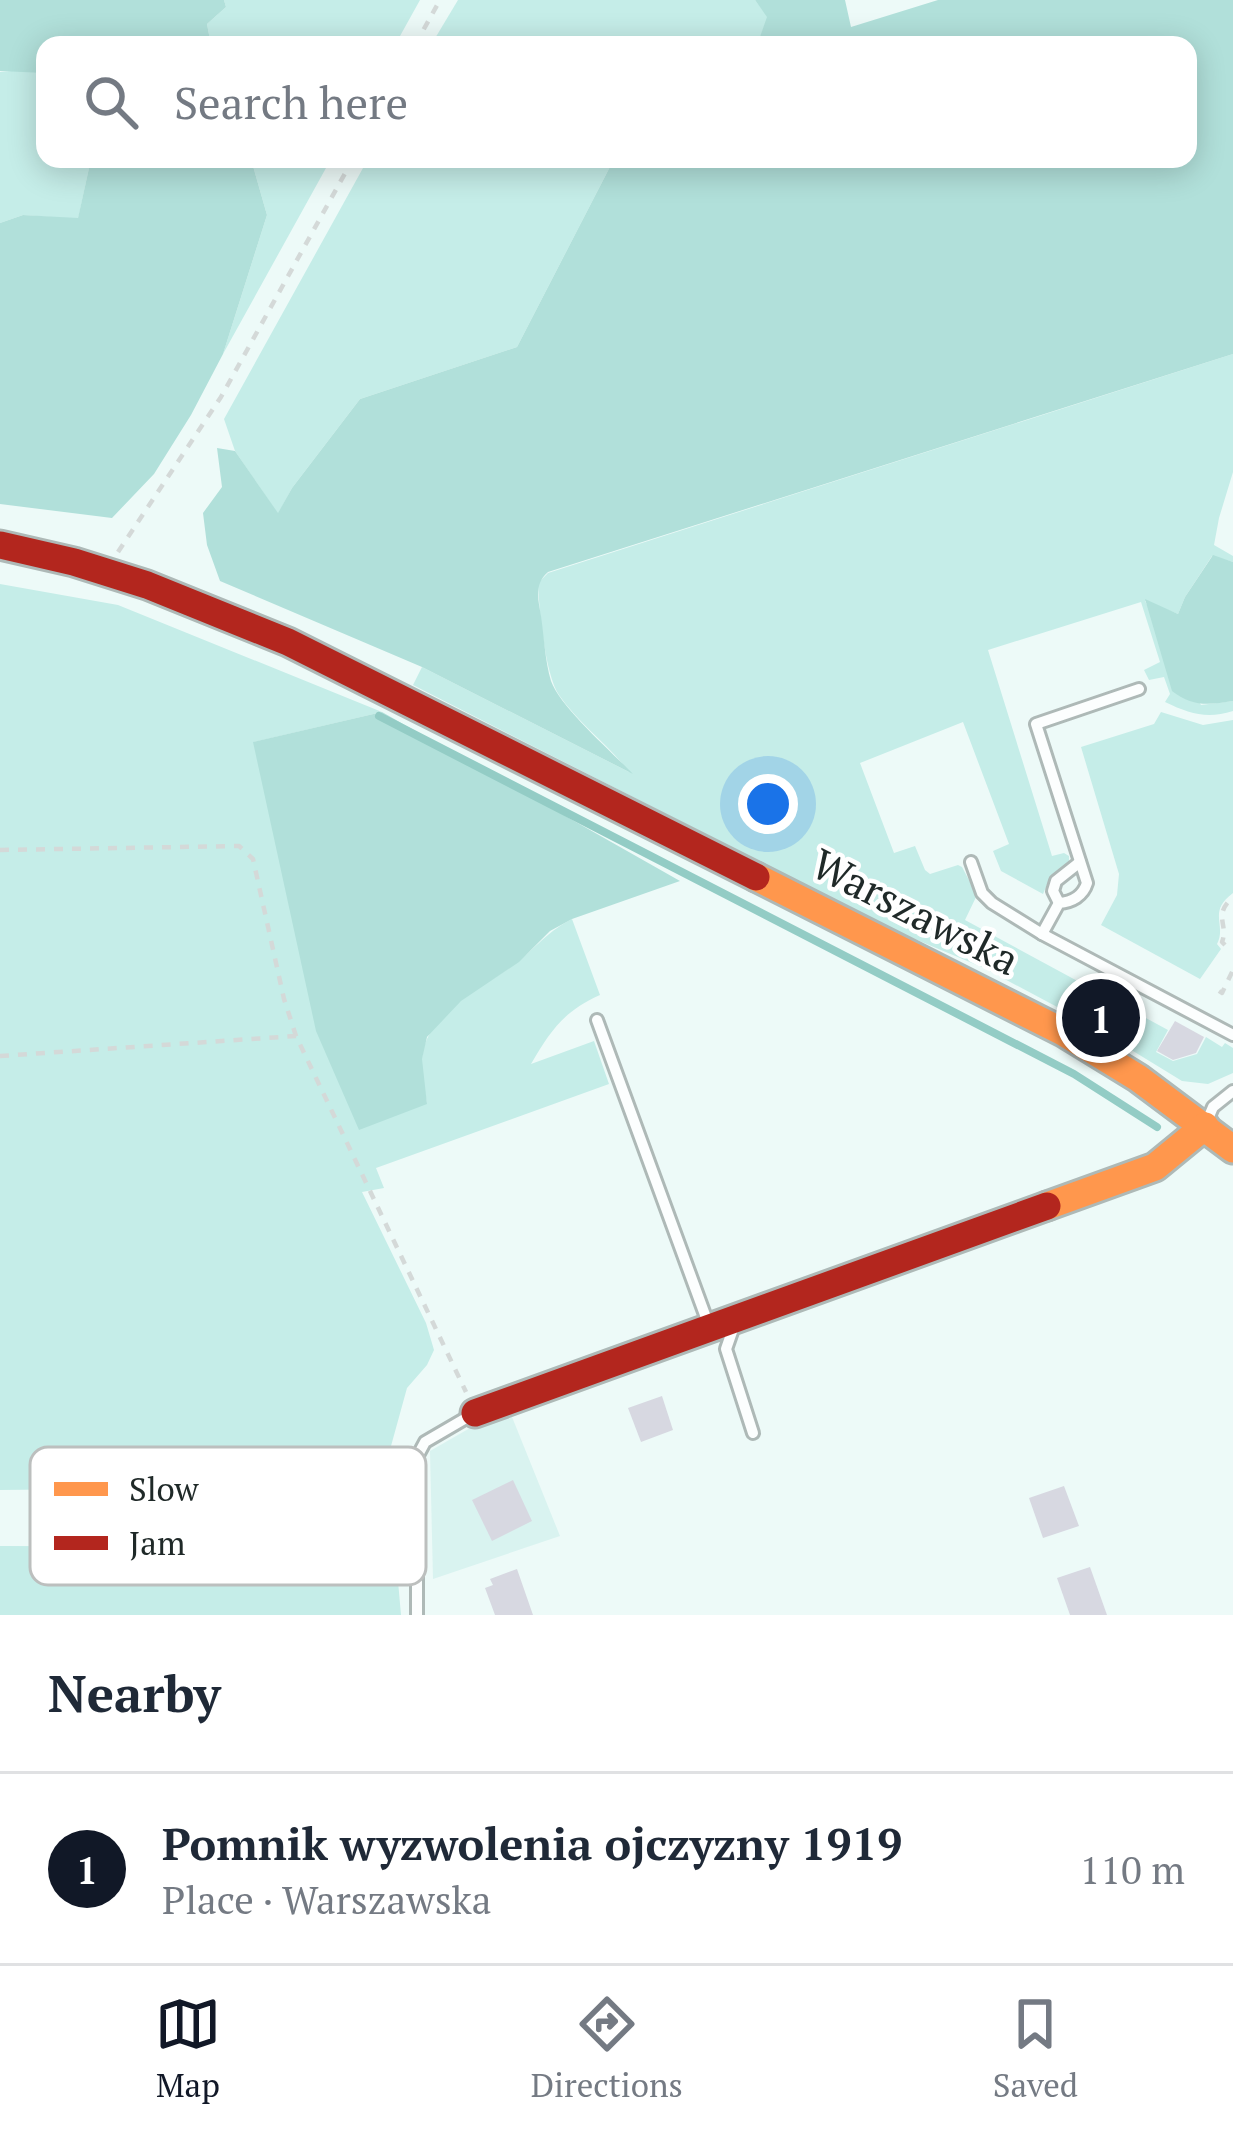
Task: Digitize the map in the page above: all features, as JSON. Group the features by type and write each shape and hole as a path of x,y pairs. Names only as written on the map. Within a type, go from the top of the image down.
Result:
{"main road":[{"name":"Warszawska","path":"0,545 105,572 247,623 371,682 997,998 1219,1128 1233,1149"},
{"path":"476,1413 1144,1172 1219,1128"}],"lane":[{"path":"1042,934 1059,903 1073,900 1086,887 1086,876 1036,724 1139,689"},
{"path":"970,862 985,897 1042,934 1233,1035"},
{"path":"1059,903 1053,892 1056,881 1080,862"},
{"path":"598,1020 722,1322 753,1433"},
{"path":"1219,1128 1213,1107 1233,1091"},
{"path":"422,1447 476,1413"},
{"path":"417,1615 418,1585"}],"path":[{"path":"421,36 440,0"},
{"path":"105,572 221,397 347,168"},
{"path":"0,850 239,847 253,859 296,1036 476,1413"},
{"path":"1225,945 1220,920 1223,907 1233,897"},
{"path":"1219,992 1233,970"},
{"path":"0,1056 296,1036"}],"shaded area":[{"path":"0,0 224,0 226,7 207,24 209,36 36,36 36,73 0,71"},
{"path":"224,0 420,0 400,36 209,36 207,24 226,7"},
{"path":"458,0 755,0 768,17 761,36 436,36"},
{"path":"755,0 845,0 851,27 938,0 1233,0 1233,354 548,572 538,598 551,681 576,716 633,774 422,667 220,581 207,545 203,513 222,487 217,448 235,451 278,513 360,399 517,347 609,168 1197,168 1197,36 760,36 767,17"},
{"path":"0,72 36,72 36,168 89,168 78,219 23,215 0,223"},
{"path":"89,168 254,168 267,215 223,354 154,474 112,518 0,504 0,223 23,215 78,218"},
{"path":"254,168 326,168 223,354 267,215"},
{"path":"363,168 609,168 517,347 360,399 292,488 278,514 235,451 224,419"},
{"path":"1233,354 1233,472 1214,545 1233,556 1233,562 1212,556 1178,614 1145,601 1201,705 1233,701 1233,711 1199,714 1165,702 1170,694 1164,677 1149,680 1144,670 1160,662 1141,602 988,650 1052,856 1069,856 1069,865 1050,878 1043,894 1001,871 993,851 1009,844 963,722 860,763 894,853 915,846 930,874 962,867 977,895 965,920 1168,1030 1156,1052 1173,1061 1197,1054 1206,1037 1233,1048 1233,1073 1208,1084 1182,1081 984,968 898,932 413,685 422,667 629,772 554,685 538,583 548,573"},
{"path":"1213,555 1233,562 1233,701 1201,703 1172,691 1145,599 1178,614"},
{"path":"0,584 118,605 382,712 254,742 427,1104 422,1055 434,1026 456,1004 572,919 600,995 560,1023 531,1064 594,1041 609,1084 376,1168 384,1188 362,1192 426,1323 434,1350 407,1388 391,1447 30,1447 30,1490 0,1490"},
{"path":"382,712 680,881 550,931 519,962 461,1001 427,1037 422,1059 427,1104 359,1130 316,1031 253,742"},
{"path":"1161,712 1203,725 1233,720 1233,893 1219,912 1217,944 1221,949 1200,979 1101,925 1117,895 1119,874 1081,747 1154,724"},
{"path":"510,1412 560,1536 433,1579 430,1451 477,1424"},
{"path":"0,1546 30,1546 30,1585 398,1585 401,1615 0,1615"}],"building":[{"path":"1175,1021 1204,1037 1196,1053 1173,1060 1157,1051"},
{"path":"662,1396 673,1430 641,1442 628,1408"},
{"path":"513,1480 532,1521 492,1541 472,1500"},
{"path":"1064,1486 1079,1526 1043,1538 1029,1498"},
{"path":"1090,1567 1107,1615 1070,1615 1057,1578"},
{"path":"517,1569 533,1615 495,1615 485,1588 493,1585 490,1579"}],"waterway":[{"path":"379,716 1074,1074 1157,1127"}],"traffic: slow":[{"path":"756,877 1063,1032 1138,1078 1233,1149"},
{"path":"1047,1206 1155,1167 1205,1126"}],"traffic: jam":[{"path":"0,545 147,585 288,642 756,877"},
{"path":"475,1413 1047,1206"}],"place":[{"name":"Pomnik wyzwolenia ojczyzny 1919","path":"1101,1018"}]}
